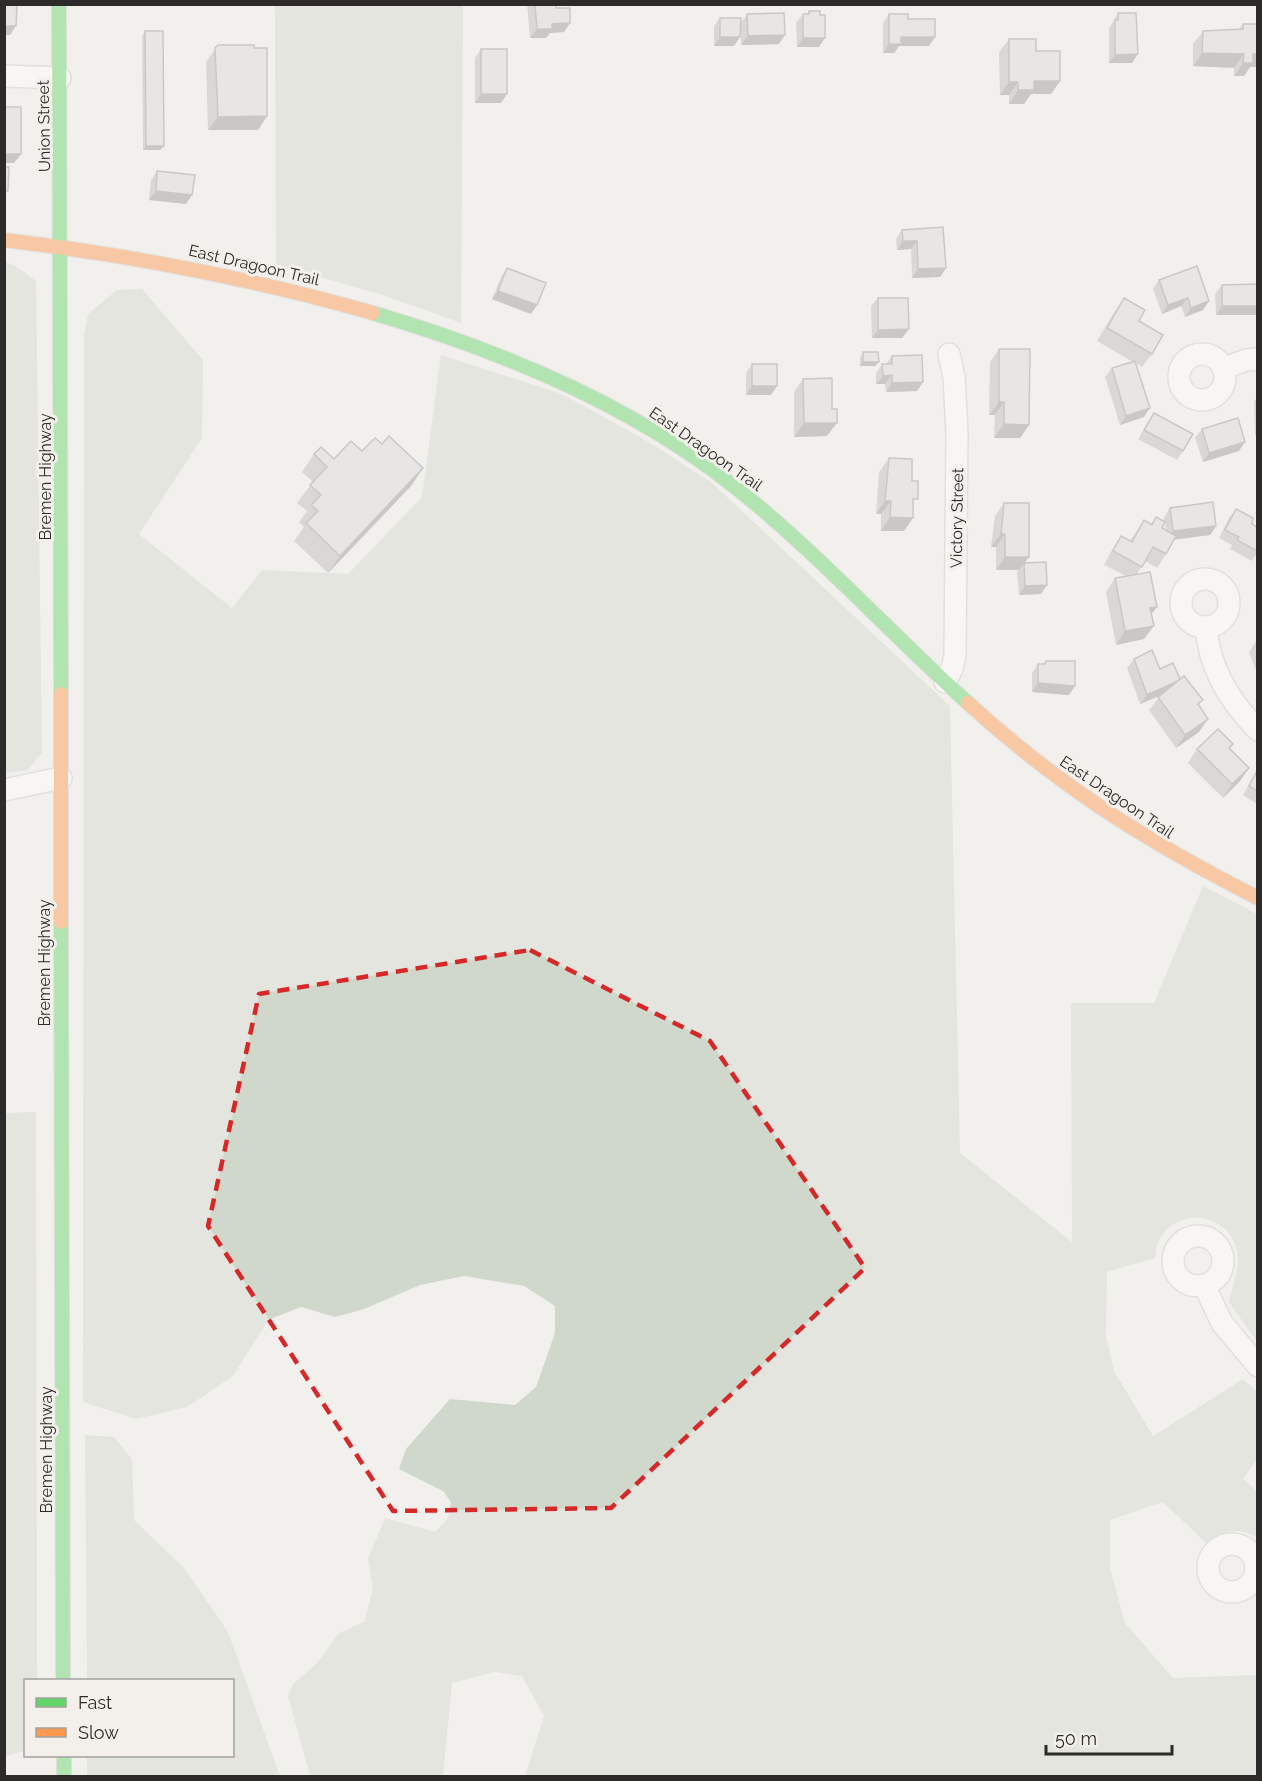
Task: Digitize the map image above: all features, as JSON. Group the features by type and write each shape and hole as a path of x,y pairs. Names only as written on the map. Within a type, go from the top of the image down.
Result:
{"main road":[{"name":"Union Street","path":"59,4 62,246"},
{"name":"East Dragoon Trail","path":"4,240 62,246 168,263 263,282 335,301 432,333 574,388 658,434 732,484 791,535 945,682 1076,792 1142,836 1257,898"},
{"name":"Bremen Highway","path":"62,246 63,1679"},
{"path":"64,1757 64,1776"}],"street":[{"path":"4,76 60,78"},
{"name":"Victory Street","path":"945,682 952,669 955,656 958,498 954,376 949,354"},
{"path":"1224,368 1246,360 1257,359"},
{"path":"1206,627 1208,645 1226,691 1257,730"},
{"path":"4,790 61,778"},
{"path":"1204,1285 1222,1323 1257,1366"}],"highlighted area":[{"path":"530,950 710,1041 865,1268 611,1508 393,1511 208,1226 259,994"}],"shaded area":[{"path":"275,5 463,5 461,323 380,294 276,265"},
{"path":"5,262 14,265 36,281 42,752 28,770 5,773"},
{"path":"142,289 203,360 202,438 139,534 232,608 262,570 348,574 422,497 441,355 562,394 647,441 711,482 950,706 960,1153 1072,1242 1071,1003 1154,1003 1203,886 1257,914 1257,1342 1229,1302 1238,1264 1237,1251 1232,1238 1224,1228 1202,1218 1190,1218 1167,1229 1158,1242 1155,1258 1107,1272 1106,1335 1114,1371 1153,1436 1243,1379 1257,1392 1257,1459 1243,1479 1257,1491 1257,1537 1231,1531 1206,1543 1163,1502 1110,1520 1110,1568 1125,1623 1173,1678 1257,1675 1258,1772 1255,1776 525,1776 544,1716 522,1676 495,1672 452,1683 443,1776 310,1776 288,1696 293,1684 317,1663 339,1633 364,1622 373,1589 368,1559 385,1518 435,1532 448,1518 451,1502 443,1491 399,1469 406,1449 450,1399 515,1405 536,1387 555,1333 555,1306 524,1286 464,1276 420,1285 364,1309 335,1317 301,1307 268,1320 233,1376 187,1407 136,1419 83,1402 84,337 88,314 117,290"},
{"path":"36,1112 37,1679 24,1679 24,1751 5,1756 5,1113"},
{"path":"85,1435 114,1437 132,1459 134,1520 185,1569 228,1632 280,1776 87,1776 87,1757 234,1757 234,1679 87,1679"}],"building":[{"path":"4,4 17,4 16,26 4,26"},
{"path":"535,4 556,4 556,8 570,8 570,23 552,24 552,29 537,29"},
{"path":"809,11 820,11 820,15 825,15 825,38 803,38 803,14 809,14"},
{"path":"784,13 785,35 748,36 747,14"},
{"path":"1118,13 1136,13 1138,54 1115,55 1115,20 1118,20"},
{"path":"889,14 908,14 908,19 935,19 935,37 901,37 901,44 889,44"},
{"path":"720,18 741,18 740,37 720,37"},
{"path":"1243,24 1257,24 1257,54 1253,54 1253,63 1243,63 1244,54 1202,53 1203,31 1243,29"},
{"path":"145,31 163,31 164,146 146,146"},
{"path":"1009,39 1036,39 1036,51 1060,51 1060,81 1034,81 1034,90 1018,90 1018,82 1009,82"},
{"path":"218,45 254,45 254,48 267,48 267,116 218,117 215,48"},
{"path":"481,49 507,49 507,94 481,94"},
{"path":"4,107 21,107 21,154 4,154"},
{"path":"4,167 9,167 8,191 4,191"},
{"path":"157,171 195,175 192,195 156,191"},
{"path":"943,227 946,268 918,269 917,241 903,241 902,230"},
{"path":"1197,266 1209,301 1191,308 1188,298 1168,305 1159,280"},
{"path":"507,268 546,283 537,305 498,291"},
{"path":"1257,284 1257,306 1222,306 1222,285"},
{"path":"878,298 908,298 909,329 878,330"},
{"path":"1124,298 1145,310 1139,321 1163,335 1152,354 1107,328"},
{"path":"999,349 1030,349 1029,425 1004,424 1004,402 999,402"},
{"path":"863,352 878,352 879,362 863,362"},
{"path":"922,355 923,382 892,383 892,375 883,376 882,364 892,364 892,356"},
{"path":"1135,361 1150,408 1126,416 1112,368"},
{"path":"752,364 777,364 777,386 752,386"},
{"path":"832,378 832,409 837,409 837,423 804,423 803,379"},
{"path":"1154,413 1193,434 1183,451 1144,430"},
{"path":"1238,418 1245,442 1209,453 1202,429"},
{"path":"389,436 423,468 340,556 306,523 318,511 311,505 321,495 310,485 327,467 314,454 321,447 334,459 351,441 362,451 375,438 382,444"},
{"path":"889,458 912,459 912,481 918,481 918,499 913,499 913,518 890,517 891,501 885,501"},
{"path":"1213,502 1216,526 1173,531 1170,508"},
{"path":"1004,503 1029,503 1029,557 1005,557 1005,534 1001,534"},
{"path":"1236,509 1253,518 1252,524 1257,527 1257,551 1237,540 1239,537 1225,530"},
{"path":"1156,517 1165,522 1162,528 1176,536 1166,554 1153,547 1142,567 1113,551 1121,536 1132,542 1144,520 1152,525"},
{"path":"1046,562 1047,585 1025,586 1024,563"},
{"path":"1150,572 1157,607 1150,608 1154,626 1125,631 1115,578"},
{"path":"1152,650 1160,669 1173,663 1180,679 1147,695 1134,659"},
{"path":"1046,661 1075,661 1075,686 1038,683 1038,664 1045,664"},
{"path":"1184,676 1203,700 1198,704 1208,719 1185,735 1158,697"},
{"path":"1218,729 1233,744 1229,748 1249,768 1232,784 1197,749"},
{"path":"1257,771 1257,791 1249,786"}],"traffic: fast":[{"path":"59,4 61,694"},
{"path":"373,313 468,344 562,383 608,405 695,457 766,512 968,703"},
{"path":"61,922 63,1679"},
{"path":"64,1757 64,1776"}],"traffic: slow":[{"path":"4,240 144,260 236,278 373,313"},
{"path":"61,694 61,922"},
{"path":"968,703 1037,761 1106,811 1179,856 1258,898"}]}
